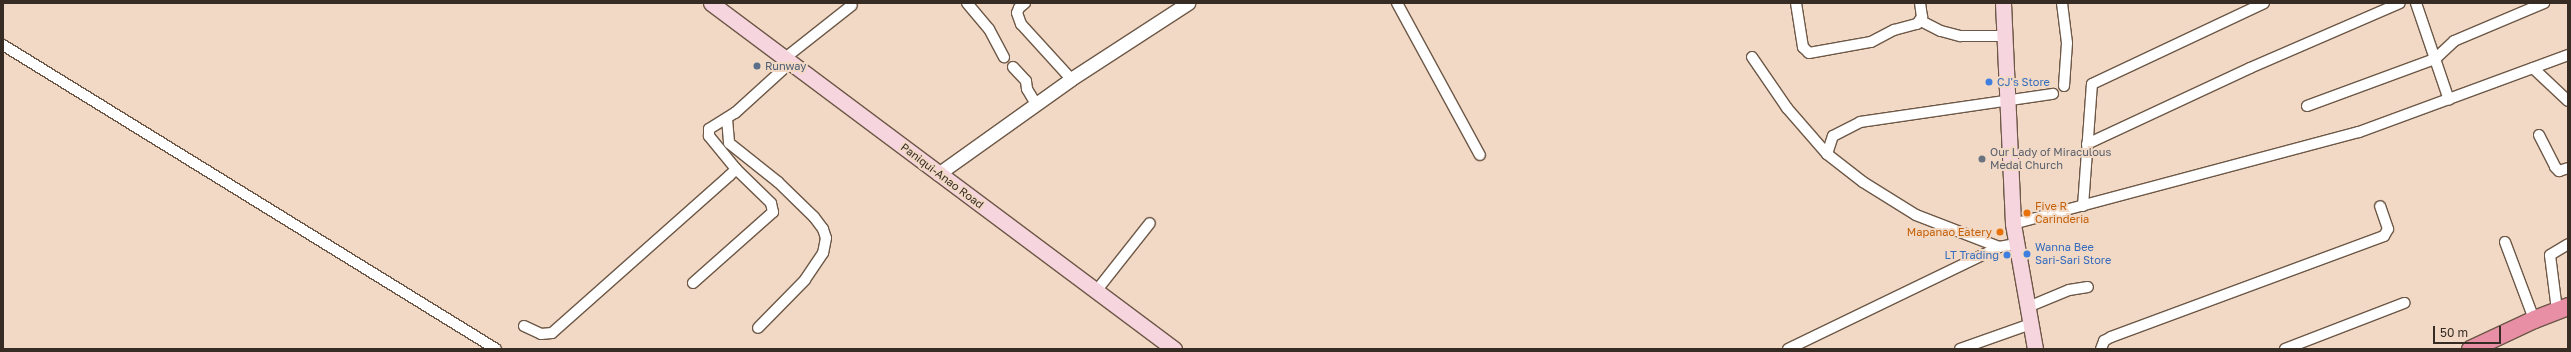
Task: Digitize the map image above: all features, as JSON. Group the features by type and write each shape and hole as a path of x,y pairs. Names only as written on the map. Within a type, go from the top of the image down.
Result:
{"highway":[{"path":"2470,349 2534,319 2563,308"}],"main road":[{"name":"Paniqui-Anao Road","path":"711,3 1174,349"},
{"path":"2003,3 2013,224 2035,349"}],"street":[{"path":"967,3 989,29 1004,57"},
{"path":"1025,3 1019,8 1017,13 1021,24 1071,79"},
{"path":"938,174 1071,79 1188,3"},
{"path":"1397,3 1480,155"},
{"path":"1796,3 1803,47 1809,53 1871,42 1894,30 1921,21 1941,31 1960,36 2004,36"},
{"path":"1920,3 1921,21"},
{"path":"2062,3 2067,43 2064,86"},
{"path":"2083,206 2092,84 2264,3"},
{"path":"2087,144 2400,3"},
{"path":"2416,3 2449,100"},
{"path":"2307,106 2435,59 2454,41 2544,3"},
{"path":"694,283 773,212 771,203 736,169 709,136 712,126 728,119 787,61 852,5"},
{"path":"3,44 496,349"},
{"path":"2013,224 2359,132 2568,55"},
{"path":"1752,57 1787,108 1827,154 1863,182 1916,215 2000,247"},
{"path":"1013,67 1026,81 1027,89 1036,104"},
{"path":"2533,68 2568,101"},
{"path":"1827,154 1833,136 1860,122 2053,94"},
{"path":"728,119 729,143 778,182 814,217 824,229 826,238 823,253 805,280 758,328"},
{"path":"2539,135 2556,167 2559,170 2568,168"},
{"path":"524,326 541,334 552,333 736,169"},
{"path":"2101,349 2104,342 2111,336 2384,236 2388,229 2380,206"},
{"path":"1097,290 1150,223"},
{"path":"2505,242 2534,319"},
{"path":"1788,349 2000,247 2016,244"},
{"path":"2563,308 2550,255 2568,244"},
{"path":"2028,308 2069,290 2088,286"},
{"path":"2285,349 2404,303"},
{"path":"1960,349 2031,324"}],"place":[{"name":"Runway","path":"757,66"},
{"name":"CJ's Store","path":"1989,82"},
{"name":"Our Lady of Miraculous Medal Church","path":"1982,159"},
{"name":"Five R Carinderia","path":"2027,213"},
{"name":"Mapanao Eatery","path":"2000,232"},
{"name":"Wanna Bee Sari-Sari Store","path":"2027,254"},
{"name":"LT Trading","path":"2007,255"}]}
